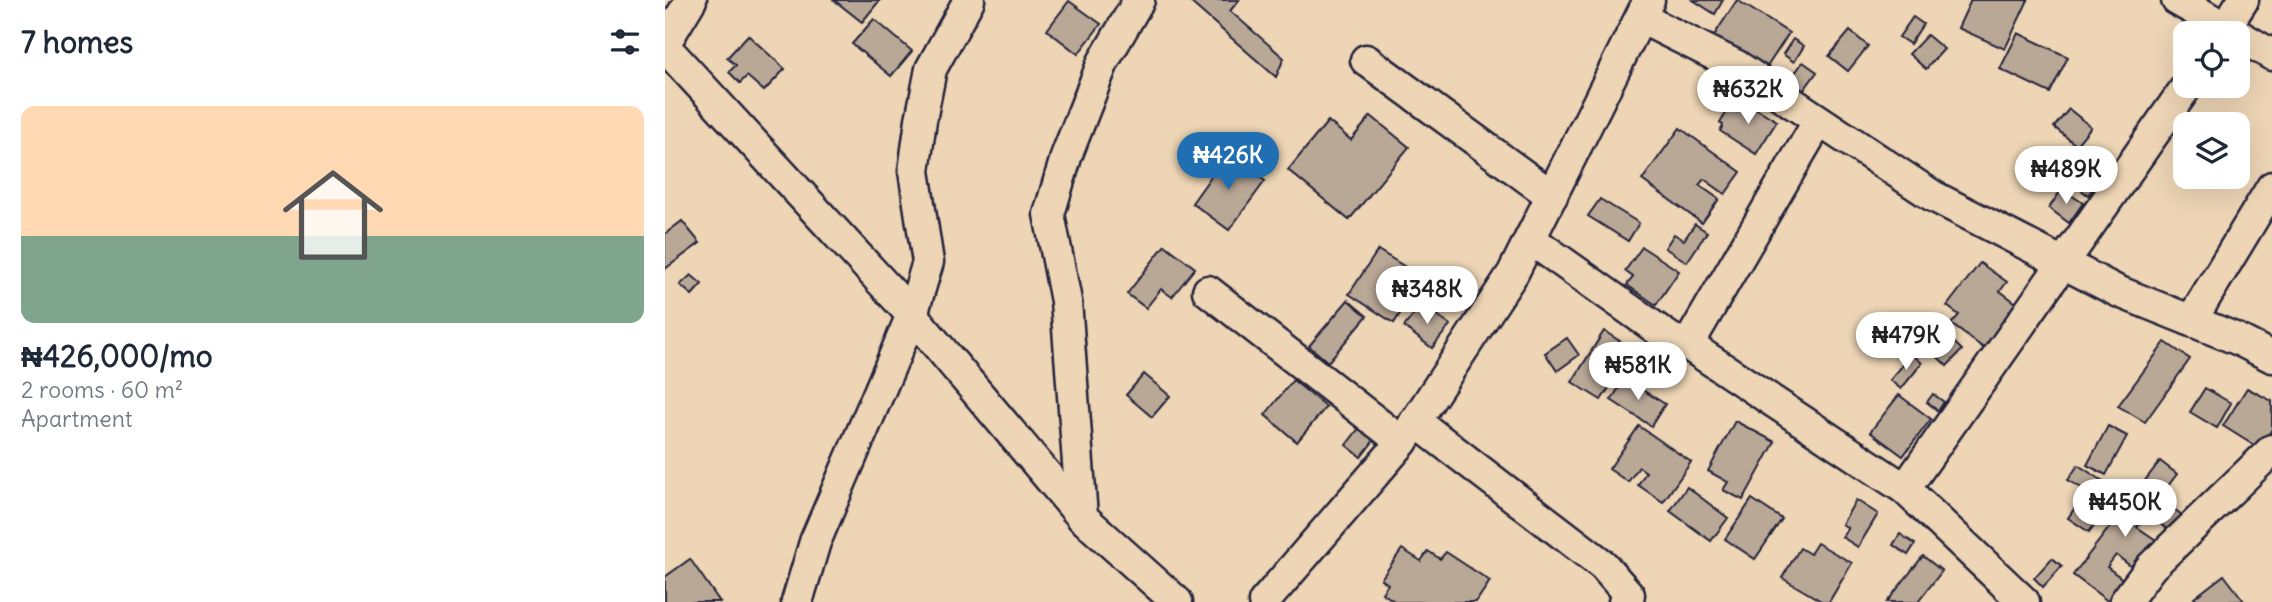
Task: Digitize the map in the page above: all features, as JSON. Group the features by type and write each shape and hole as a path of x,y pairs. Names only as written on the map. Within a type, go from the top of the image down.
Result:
{"street":[{"path":"691,0 665,45 912,315 1082,517 1177,602"},
{"path":"797,602 815,542 912,315 928,262 914,171 921,120 931,69 969,0"},
{"path":"1082,517 1066,301 1049,214 1067,154 1103,62 1139,0"},
{"path":"2177,0 2211,21"},
{"path":"2235,21 2243,0"},
{"path":"1264,602 1409,431 1513,273 1645,9 1737,65 1818,122 1933,196 2117,291 2272,357"},
{"path":"2250,43 2272,55"},
{"path":"1366,60 1552,196"},
{"path":"1905,489 2179,98"},
{"path":"1688,345 1818,122"},
{"path":"2191,321 2272,187"},
{"path":"1530,239 1671,339 1688,345 1905,489 2024,602"},
{"path":"1208,290 1603,565 1628,599"},
{"path":"2125,602 2151,567 2272,450"}],"building":[{"path":"834,0 880,0 862,22"},
{"path":"1188,0 1239,0 1230,11 1284,58 1276,77"},
{"path":"1693,0 1723,0 1715,14"},
{"path":"1737,0 1789,33 1765,70 1713,37"},
{"path":"1971,0 2028,0 2005,49 1958,28"},
{"path":"1069,1 1101,24 1078,54 1047,30"},
{"path":"1913,17 1923,24 1910,44 1899,37"},
{"path":"874,19 912,51 891,76 852,44"},
{"path":"1850,31 1868,46 1848,71 1829,56"},
{"path":"2018,33 2068,57 2050,93 2000,69"},
{"path":"748,35 785,69 764,91 747,76 740,83 729,72 736,65 727,58"},
{"path":"1927,35 1944,49 1926,69 1909,54"},
{"path":"1793,39 1804,46 1794,62 1783,54"},
{"path":"1803,62 1817,72 1803,91 1789,81"},
{"path":"1744,101 1777,121 1756,154 1720,131 1723,125 1720,123 1730,107 1737,112"},
{"path":"2069,109 2091,127 2076,145 2054,127"},
{"path":"1371,116 1409,147 1349,220 1288,170 1328,121 1351,140"},
{"path":"1680,128 1741,172 1725,194 1704,179 1699,185 1719,199 1702,223 1642,180"},
{"path":"1227,154 1265,181 1229,230 1192,203"},
{"path":"2079,162 2101,178 2088,195 2066,179"},
{"path":"2062,189 2083,203 2069,223 2049,208"},
{"path":"1600,199 1639,223 1628,241 1588,216"},
{"path":"682,221 700,243 665,269 665,234"},
{"path":"1695,224 1707,232 1687,262 1665,248 1674,234 1684,240"},
{"path":"1165,245 1195,268 1172,297 1161,289 1146,308 1127,294"},
{"path":"1642,247 1679,271 1656,305 1627,285 1633,277 1625,271"},
{"path":"1378,250 1407,268 1392,291 1408,301 1394,323 1349,294"},
{"path":"1980,263 2007,282 2000,291 2019,305 1985,349 1951,324 1959,315 1947,306"},
{"path":"691,275 702,284 692,295 680,285"},
{"path":"1348,300 1367,316 1328,362 1309,346"},
{"path":"1422,303 1450,325 1432,348 1404,327"},
{"path":"1938,327 1962,350 1947,366 1923,343"},
{"path":"1604,331 1634,350 1601,400 1572,382"},
{"path":"1567,338 1579,355 1557,371 1545,353"},
{"path":"2165,342 2190,359 2145,422 2118,406"},
{"path":"1912,354 1922,363 1901,389 1890,380"},
{"path":"1144,374 1170,396 1152,417 1126,395"},
{"path":"1625,379 1665,404 1651,426 1611,400"},
{"path":"1293,380 1326,407 1297,442 1265,415"},
{"path":"2205,388 2231,403 2217,428 2190,412"},
{"path":"2247,388 2272,401 2272,429 2260,449 2223,426"},
{"path":"1933,394 1944,402 1938,411 1927,402"},
{"path":"1899,395 1931,419 1903,456 1870,432"},
{"path":"1735,421 1775,442 1743,500 1723,490 1728,482 1708,471"},
{"path":"1639,426 1691,462 1663,502 1638,485 1646,472 1639,467 1628,482 1609,469"},
{"path":"2108,426 2127,436 2106,475 2087,465"},
{"path":"1360,427 1375,439 1361,457 1346,445"},
{"path":"2160,461 2177,474 2137,527 2159,542 2137,571 2116,555 2107,567 2129,584 2115,602 2109,602 2073,575"},
{"path":"2078,465 2120,492 2110,507 2102,502 2097,510 2079,499 2085,490 2068,480"},
{"path":"1687,487 1728,518 1711,541 1670,511"},
{"path":"1752,499 1782,519 1755,559 1725,539"},
{"path":"1856,500 1878,514 1858,547 1842,537 1848,528 1842,524"},
{"path":"2167,504 2186,518 2174,534 2155,520"},
{"path":"2076,506 2098,520 2089,532 2068,518"},
{"path":"1900,534 1915,544 1908,555 1893,545"},
{"path":"1817,543 1852,563 1829,602 1823,602 1782,578 1800,548 1810,554"},
{"path":"1402,549 1421,561 1428,551 1440,559 1446,552 1490,581 1476,602 1396,602 1382,593 1388,584 1381,579"},
{"path":"1923,556 1942,571 1918,602 1887,602"},
{"path":"2052,558 2062,566 2043,587 2034,578"},
{"path":"690,559 720,602 665,602 665,577"},
{"path":"2224,575 2244,601 2198,602 2194,598"}]}
